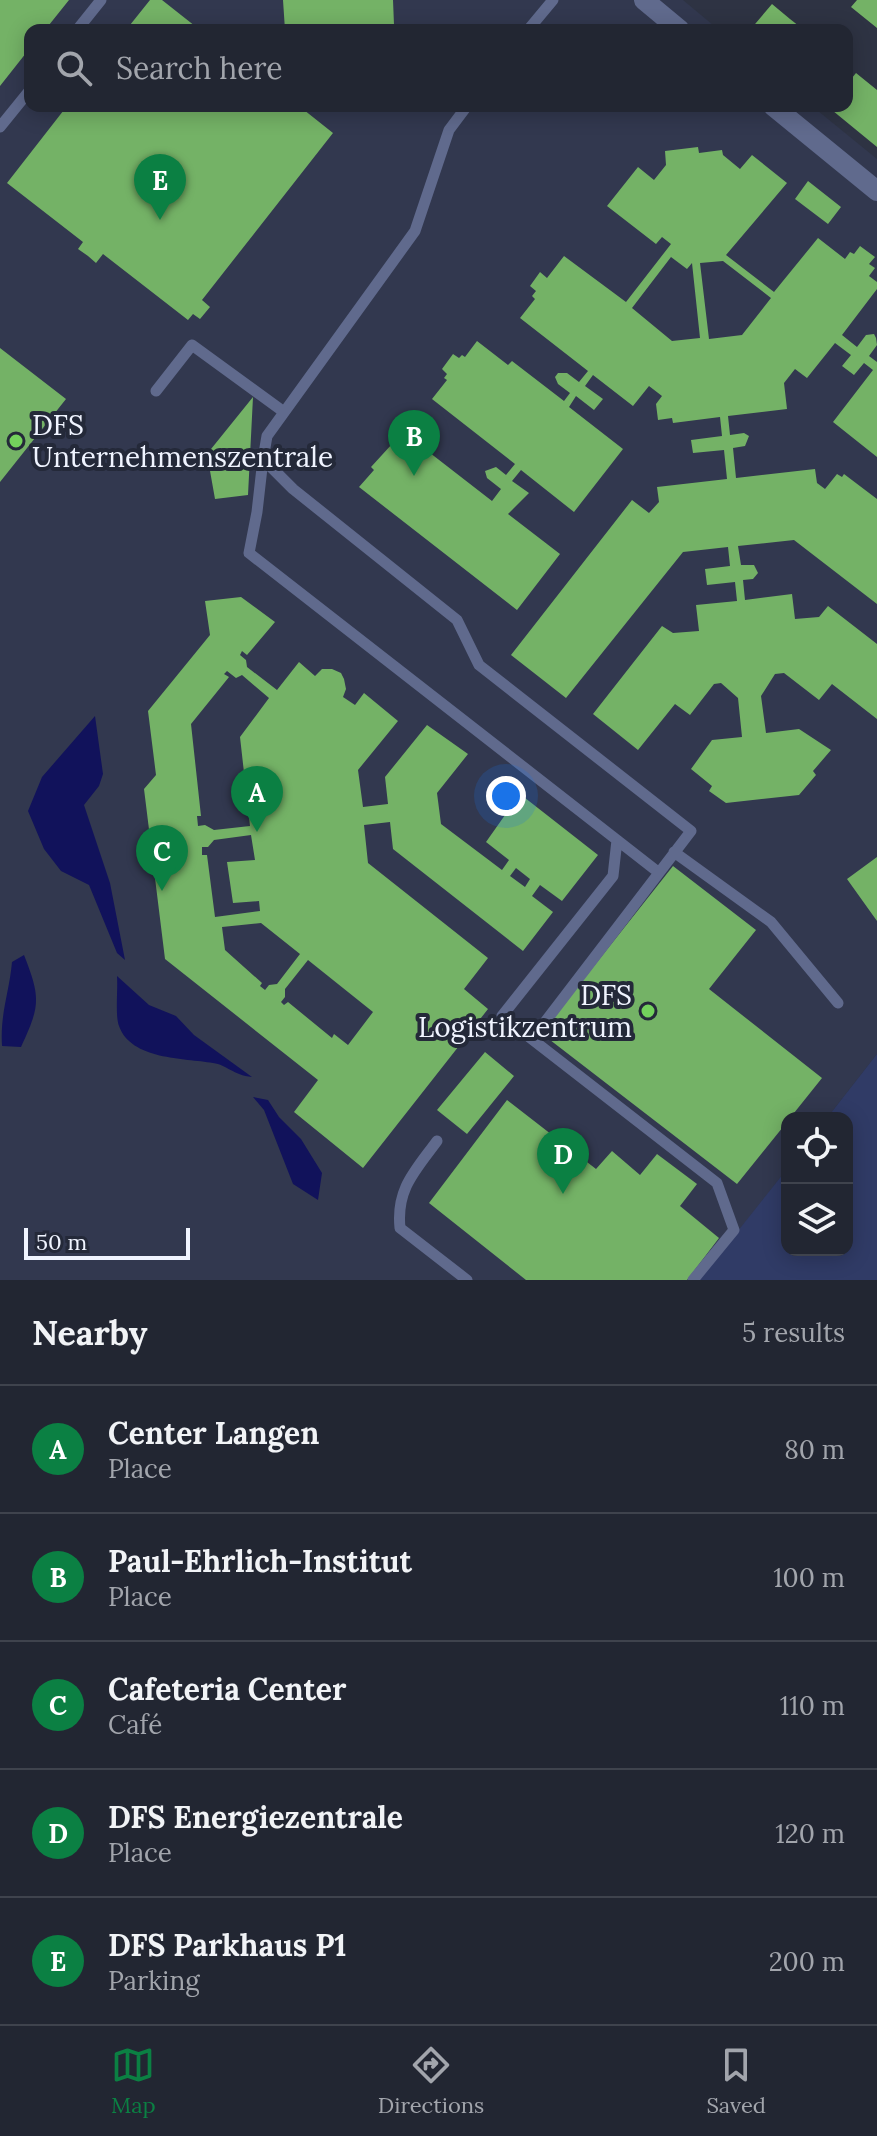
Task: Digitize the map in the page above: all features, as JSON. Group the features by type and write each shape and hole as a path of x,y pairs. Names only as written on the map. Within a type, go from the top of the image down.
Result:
{"street":[{"path":"644,0 673,24"},
{"path":"780,112 877,191"}],"lane":[{"path":"82,24 101,0"},
{"path":"533,24 553,0"},
{"path":"0,127 24,97"},
{"path":"462,112 449,130 415,231 267,436 249,553 658,872"},
{"path":"156,391 192,345 284,412"},
{"path":"263,459 293,489 457,620 479,665 691,831 532,1039"},
{"path":"617,840 613,876 502,1016 717,1183 734,1230 693,1280"},
{"path":"674,852 771,922 838,1003"},
{"path":"437,1141 406,1182 398,1211 400,1228 467,1280"}],"shaded area":[{"path":"0,0 683,0 712,24 24,24 24,112 819,112 877,159 877,1054 832,1112 781,1112 781,1177 700,1280 0,1280"},
{"path":"95,716 103,774 99,786 84,805 110,883 125,960 117,953 89,885 61,871 44,849 28,811 42,777"},
{"path":"24,955 36,992 35,1011 21,1047 2,1046 3,1013 12,962"},
{"path":"117,976 149,1005 176,1016 194,1035 252,1077 218,1064 160,1055 135,1045 125,1037 119,1026"},
{"path":"877,1054 877,1280 699,1280 781,1177 781,1256 853,1256 853,1112 832,1112"},
{"path":"253,1097 268,1100 279,1117 301,1139 322,1173 318,1200 293,1184 264,1110"}],"building":[{"path":"0,0 69,0 50,24 24,24 24,56 0,86"},
{"path":"150,0 162,0 192,24 131,24"},
{"path":"283,0 393,0 394,24 285,24"},
{"path":"857,0 877,0 877,28 851,7"},
{"path":"772,4 796,24 755,24"},
{"path":"856,73 877,90 877,147 834,112 853,112 853,77"},
{"path":"62,112 307,112 333,133 202,300 210,307 200,319 193,314 188,320 103,254 96,263 78,249 83,242 7,183"},
{"path":"698,147 699,153 722,150 723,155 740,169 752,155 787,183 726,255 774,292 818,238 845,259 860,246 875,257 869,264 875,268 869,276 877,282 877,289 842,335 857,347 866,335 874,334 876,338 877,345 869,356 877,362 877,457 833,422 873,370 864,363 854,375 842,366 851,355 835,343 807,378 795,369 784,383 787,409 728,416 730,435 744,433 749,436 745,446 733,448 736,478 815,469 817,483 825,489 837,474 842,477 844,474 877,499 877,604 794,540 738,546 741,565 754,565 758,573 753,579 743,580 745,600 792,594 795,619 819,617 828,606 877,644 877,719 832,684 819,700 784,673 775,674 761,696 766,733 799,729 831,750 813,771 816,775 799,795 726,803 709,791 712,786 691,769 712,740 742,737 738,698 721,683 714,684 690,715 675,704 638,750 593,714 662,626 673,633 699,631 696,605 737,601 735,582 707,585 705,569 730,566 728,547 683,552 566,698 511,655 632,500 649,513 659,502 657,487 727,479 724,450 693,453 691,440 722,436 720,417 673,423 672,418 658,420 656,404 662,396 649,386 633,406 593,375 585,386 603,399 594,410 576,396 569,407 623,449 574,512 521,470 512,481 529,493 508,514 560,554 517,610 359,487 374,470 371,467 403,432 492,501 501,489 487,478 485,471 496,467 506,475 515,464 432,399 447,380 444,378 447,374 442,369 453,354 459,358 462,355 465,357 477,341 508,365 512,361 564,401 570,393 558,384 555,377 558,373 567,373 579,382 588,371 520,318 535,299 532,296 536,291 530,286 540,272 547,278 564,256 626,302 671,244 662,237 656,244 607,206 638,167 654,180 666,165 665,151","holes":["671,257 687,269 692,263 700,338 672,341 632,308","723,261 771,298 742,335 709,339 700,263"]},
{"path":"808,181 841,207 828,224 795,199"},
{"name":"DFS Unternehmenszentrale","path":"0,348 66,399 0,482"},
{"path":"253,397 248,495 215,499 207,454"},
{"path":"241,597 275,622 247,655 242,651 240,655 246,660 247,667 277,690 299,662 315,676 322,669 332,669 341,673 344,679 346,689 343,697 355,705 364,693 398,721 358,770 363,807 388,804 385,777 427,725 468,754 437,793 441,824 502,870 509,860 486,842 520,794 598,855 562,901 540,885 532,896 553,912 523,951 393,849 390,822 364,825 368,863 488,958 464,989 488,1009 363,1168 294,1112 318,1080 165,959 144,789 156,775 148,711 210,635 205,601","holes":["227,671 236,678 242,675 269,698 240,737 250,826 214,830 205,825 198,826 197,816 201,816 191,724 229,677 224,674","251,835 255,860 227,862 233,903 259,901 260,911 215,917 207,855 202,855 202,847 208,847 214,840","516,868 530,879 525,887 510,876","261,923 300,954 277,984 269,985 265,990 260,986 262,983 225,950 222,927","308,960 373,1012 348,1045 334,1034 332,1038 288,1002 284,1005 281,1002 285,989"]},
{"path":"877,857 877,921 847,879"},
{"name":"DFS Logistikzentrum","path":"673,866 756,930 709,989 822,1078 795,1112 781,1112 781,1129 737,1184 541,1033"},
{"path":"485,1052 514,1076 467,1134 437,1110"},
{"path":"507,1100 596,1169 612,1151 640,1175 657,1154 697,1184 680,1206 719,1238 687,1280 526,1280 429,1203"}],"place":[{"name":"DFS Parkhaus P1","path":"160,220"},
{"name":"DFS Unternehmenszentrale","path":"16,441"},
{"name":"Paul-Ehrlich-Institut","path":"414,476"},
{"name":"Center Langen","path":"257,832"},
{"name":"Cafeteria Center","path":"162,891"},
{"name":"DFS Logistikzentrum","path":"648,1011"},
{"name":"DFS Energiezentrale","path":"563,1194"}]}
